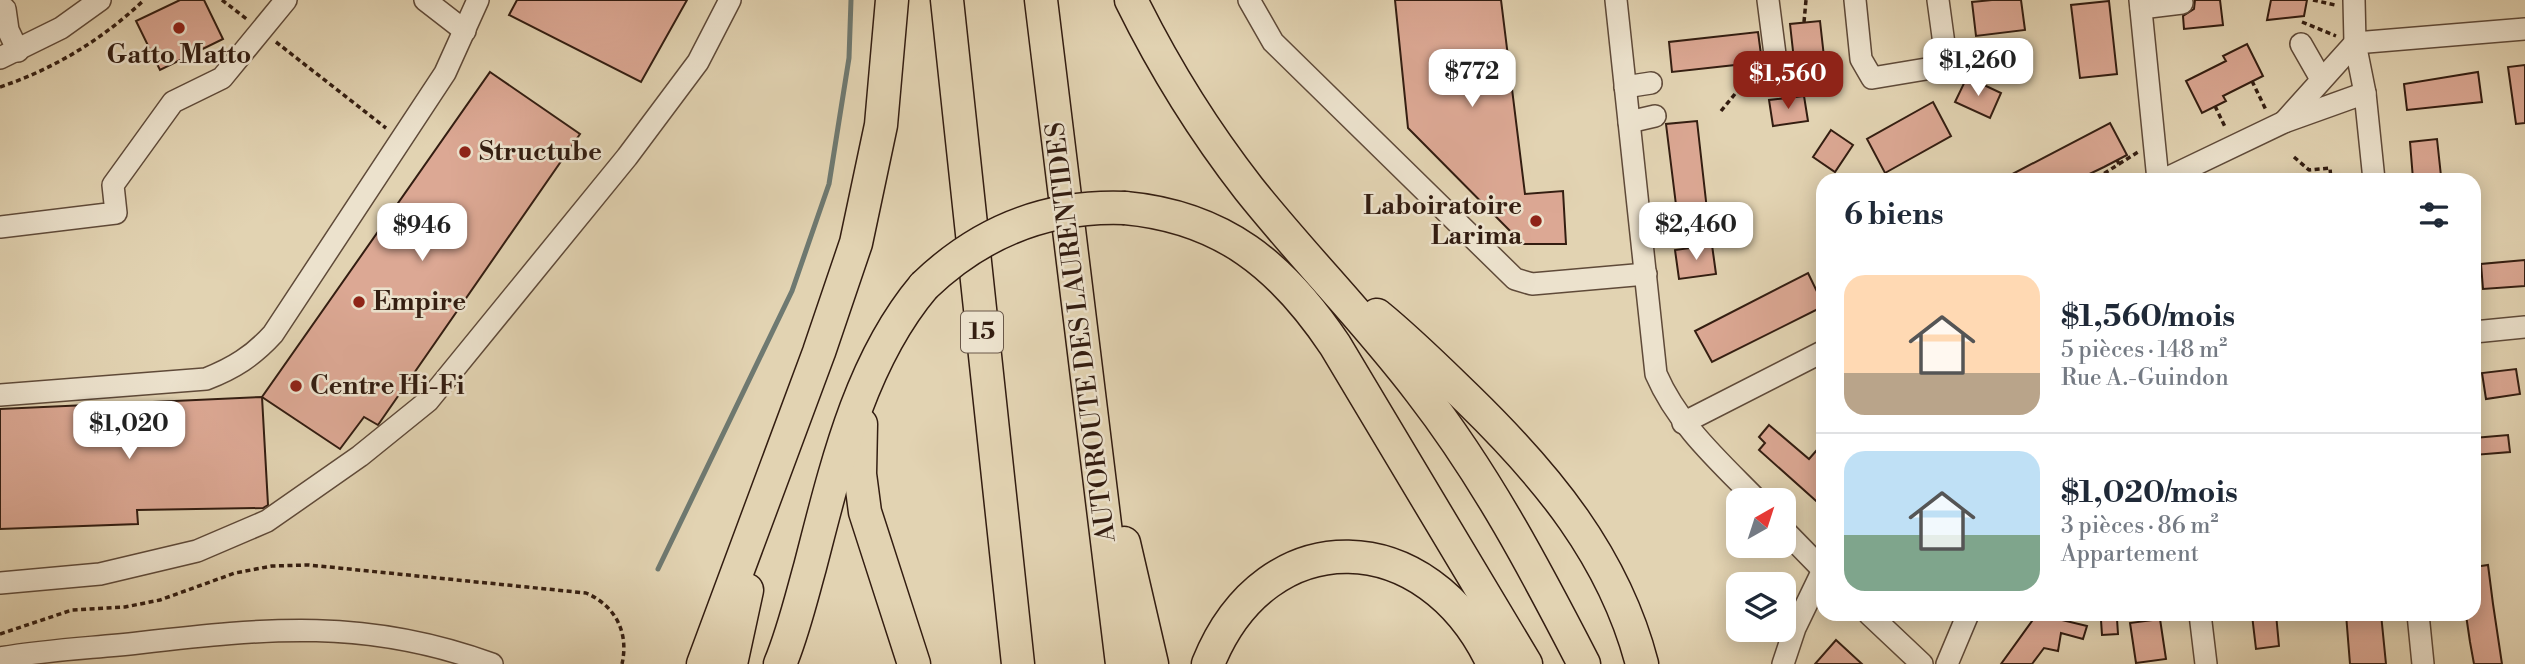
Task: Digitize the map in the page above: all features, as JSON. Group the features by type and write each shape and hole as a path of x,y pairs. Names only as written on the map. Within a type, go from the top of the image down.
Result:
{"highway":[{"path":"703,664 830,324 863,217 881,125 892,0"},
{"name":"15","path":"947,0 1018,664"},
{"name":"AUTOROUTE DES LAURENTIDES","path":"1041,0 1122,664"},
{"path":"1131,0 1201,123 1248,187 1400,365 1460,446 1513,530 1584,664"},
{"path":"780,664 794,625 836,470 871,368 887,335 924,286 977,244 1024,222 1076,209 1125,208 1172,216 1211,229 1263,260 1296,292 1335,345 1526,664"},
{"path":"1313,264 1403,336 1546,480 1579,523 1603,564 1626,613 1642,664"},
{"path":"1087,381 1152,664"},
{"path":"862,398 860,474 865,512 914,664"},
{"path":"731,664 769,486"},
{"path":"1208,664 1229,623 1263,586 1308,563 1346,556 1392,563 1411,570 1436,587 1474,628 1493,664"}],"street":[{"path":"5,9 9,54 61,28 100,0"},
{"path":"0,227 116,212 113,185 173,103 219,81 286,0"},
{"path":"425,0 464,31"},
{"path":"0,395 206,379 232,369 255,353 273,334 445,73 478,0"},
{"path":"0,583 100,574 197,551 267,521 360,456 428,401 627,157 698,62 730,0"},
{"path":"1249,0 1273,42 1515,279 1532,284 1646,274"},
{"path":"1616,0 1656,374 1668,401 1683,423 1745,488"},
{"path":"1768,0 1777,70"},
{"path":"1856,0 1861,59 1872,78 1932,68 1944,44 1938,0"},
{"path":"2354,0 2354,43 2365,93 2373,173"},
{"path":"2160,173 2141,4 2182,3"},
{"path":"2279,125 2354,43 2525,29"},
{"path":"2301,44 2321,79"},
{"path":"1625,87 1651,83"},
{"path":"2176,173 2279,125 2365,93"},
{"path":"1629,121 1655,116"},
{"path":"1641,229 1733,222"},
{"path":"2481,331 2525,327"},
{"path":"1683,423 1816,355"},
{"path":"1796,542 1816,563"},
{"path":"1783,664 1795,628 1816,584"},
{"path":"1876,621 1922,664"},
{"path":"1947,664 1965,621"},
{"path":"2201,621 2206,664"},
{"path":"2419,621 2423,664"},
{"path":"0,657 206,634 302,628 398,637 492,664"}],"path":[{"path":"0,87 31,76 75,53 143,0"},
{"path":"222,0 401,140"},
{"path":"1804,22 1806,0"},
{"path":"2302,22 2354,43"},
{"path":"1721,111 1753,72"},
{"path":"2252,81 2279,125"},
{"path":"2215,106 2235,146"},
{"path":"2294,157 2309,170 2330,168 2330,173"},
{"path":"2105,173 2119,164 2117,160"},
{"path":"0,635 72,610 125,607 160,600 235,573 272,566 309,565 586,593 604,603 619,622 625,646 622,664"}],"building":[{"path":"180,0 204,0 223,39 160,70 136,21"},
{"path":"517,0 687,0 641,82 509,15"},
{"path":"1395,0 1501,0 1525,194 1563,191 1566,244 1523,244 1408,128"},
{"path":"2021,0 2025,30 1976,36 1972,2"},
{"path":"2195,0 2220,0 2223,25 2184,29 2183,16 2194,9"},
{"path":"2271,0 2307,0 2304,16 2267,20"},
{"path":"2109,1 2117,74 2080,78 2071,5"},
{"path":"1820,21 1824,57 1794,60 1790,24"},
{"path":"1758,32 1762,62 1672,72 1669,42"},
{"path":"2247,44 2263,76 2223,96 2226,101 2202,113 2186,81 2226,61 2223,56"},
{"path":"2525,65 2525,123 2516,124 2508,67"},
{"path":"490,72 580,134 378,425 364,417 340,449 262,397"},
{"path":"2478,72 2482,102 2407,110 2404,84"},
{"path":"1967,77 2001,93 1990,118 1955,102"},
{"path":"1804,96 1808,121 1773,126 1769,100"},
{"path":"1933,102 1951,136 1885,173 1867,139"},
{"path":"1697,121 1707,210 1677,213 1666,124"},
{"path":"2110,123 2127,155 2091,173 2014,173"},
{"path":"1831,130 1853,145 1835,172 1813,157"},
{"path":"2437,139 2441,173 2413,173 2410,142"},
{"path":"1712,245 1716,274 1679,279 1675,250"},
{"path":"2525,260 2525,286 2483,289 2481,264"},
{"path":"1808,273 1816,290 1816,310 1712,362 1695,331"},
{"path":"2516,369 2520,394 2486,399 2482,373"},
{"path":"262,397 268,505 263,508 137,510 138,524 0,529 0,409"},
{"path":"1769,425 1809,459 1816,451 1816,501 1759,450 1765,443 1759,437"},
{"path":"2508,435 2510,452 2481,454 2481,437"},
{"path":"2488,565 2502,664 2474,664 2467,621 2481,621 2481,566"},
{"path":"2032,621 2066,621 2087,626 2083,639 2061,633 2058,651 2044,648 2032,664 2001,664"},
{"path":"2101,621 2117,621 2118,634 2102,635"},
{"path":"2160,621 2166,659 2136,663 2130,623"},
{"path":"2253,621 2277,621 2279,646 2256,649"},
{"path":"2347,621 2382,621 2386,664 2350,664"},
{"path":"1836,640 1862,664 1815,664"}],"waterway":[{"path":"658,569 792,291 829,184 849,58 851,0"}],"place":[{"name":"Gatto Matto","path":"179,28"},
{"name":"Structube","path":"465,152"},
{"name":"Laboiratoire Larima","path":"1536,221"},
{"name":"Empire","path":"359,302"},
{"name":"Centre Hi-Fi","path":"296,386"}]}
